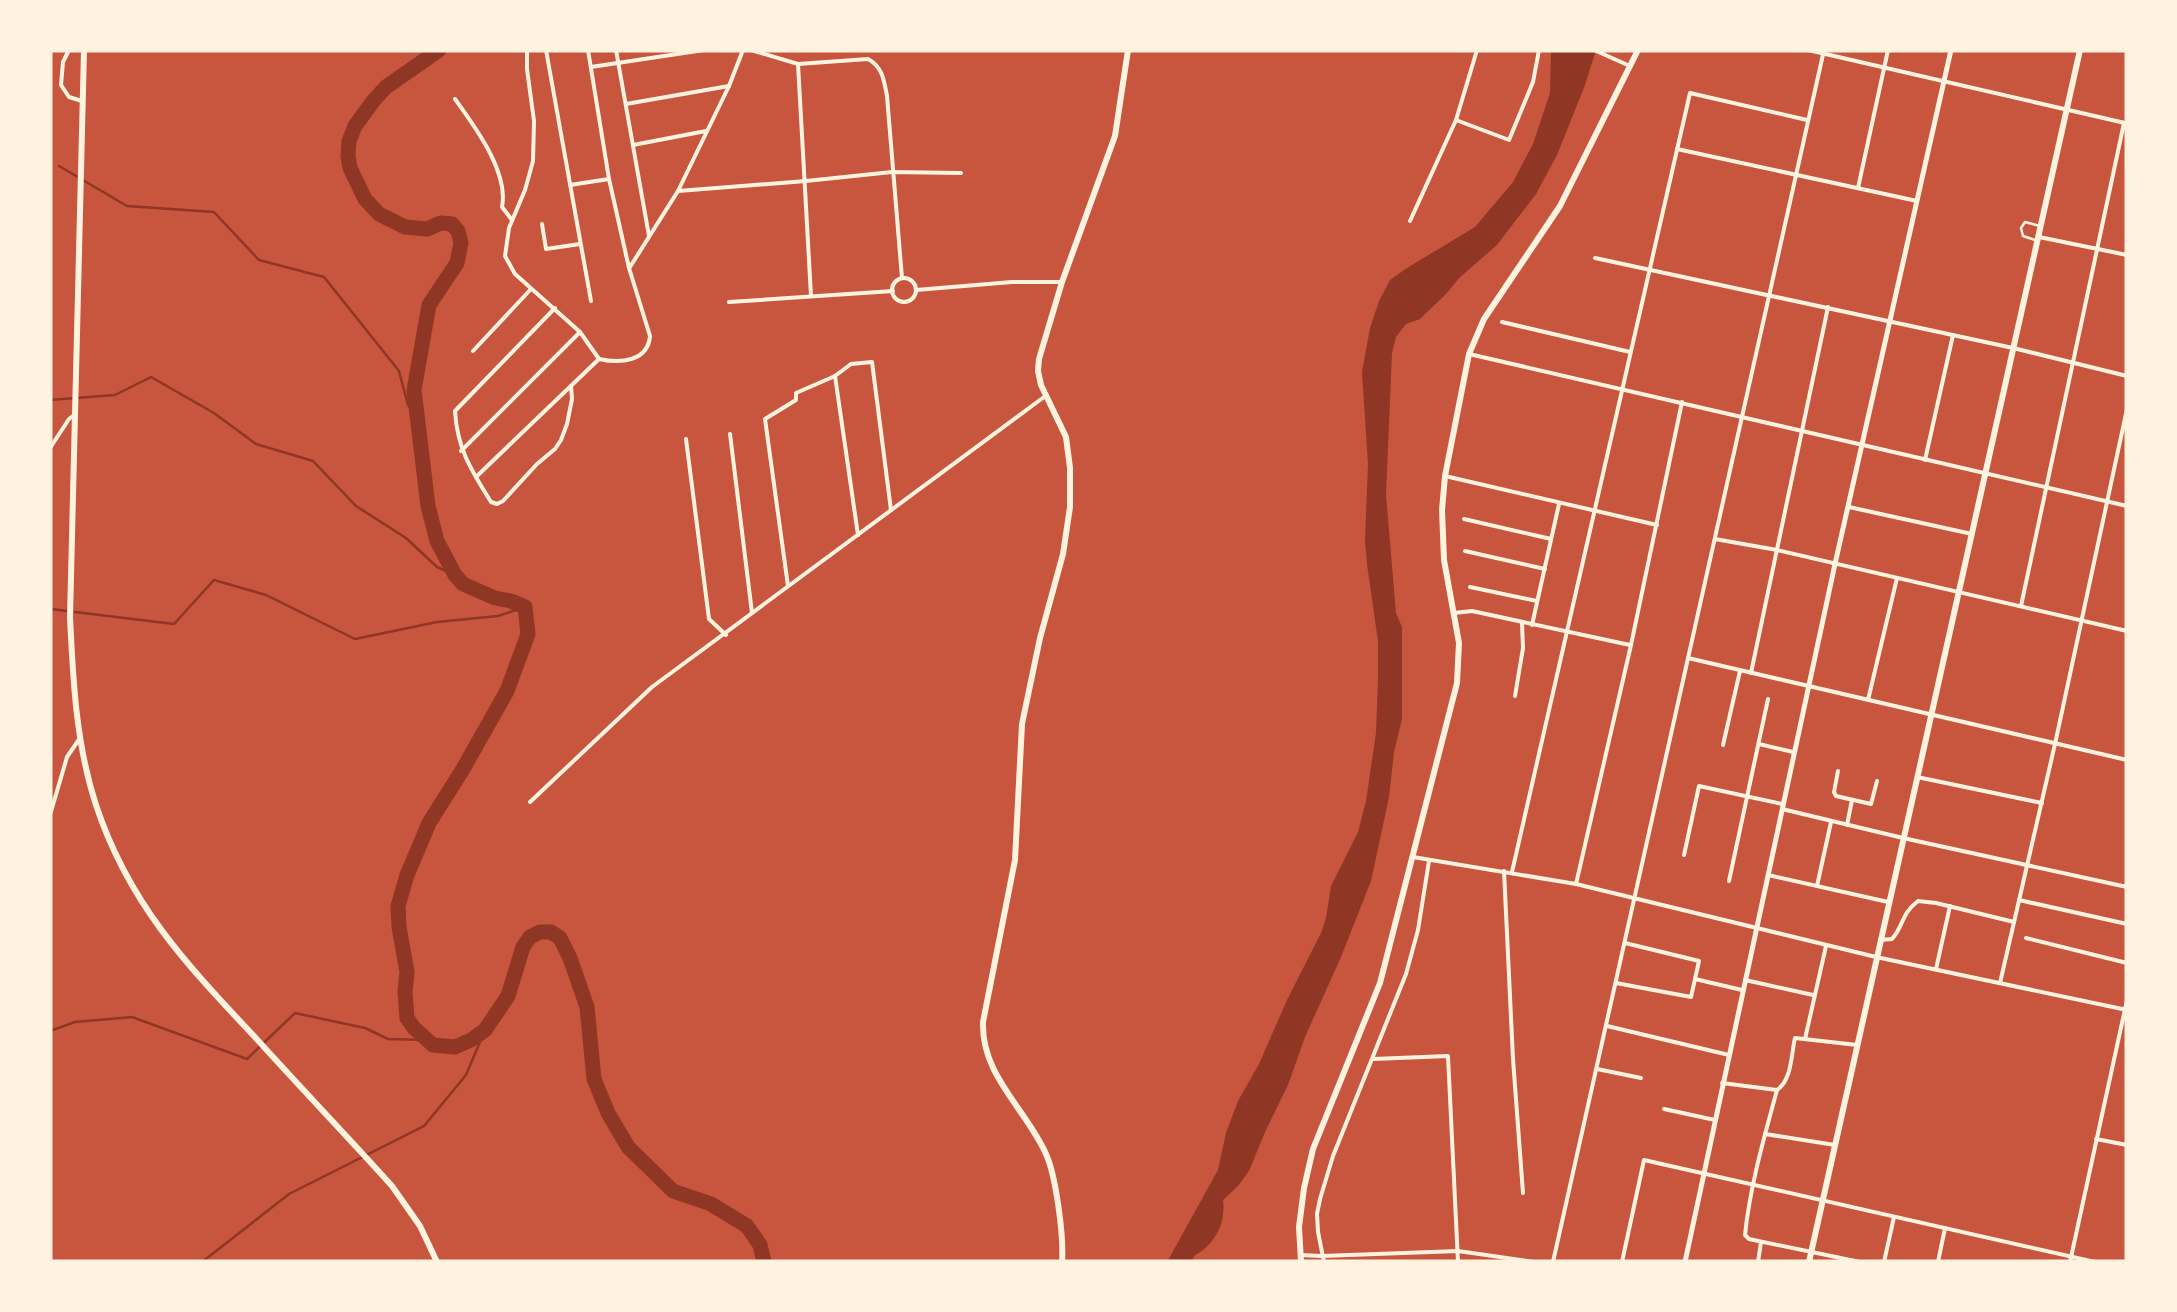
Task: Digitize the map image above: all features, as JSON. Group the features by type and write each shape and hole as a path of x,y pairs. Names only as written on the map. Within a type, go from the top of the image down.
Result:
{"main road":[{"path":"84,50 70,617 72,672 87,772 102,821 140,901 183,960 407,1205 438,1262"},
{"path":"1062,1262 1055,1186 1047,1155 998,1078 982,1035 1016,860 1022,724 1040,638 1064,554 1070,507 1066,438 1046,396 1038,359 1115,136 1128,50"},
{"path":"1301,1258 1299,1227 1313,1149 1380,983 1458,683 1460,644 1442,537 1445,476 1469,354 1484,319 1560,206 1638,50"},
{"path":"1810,1262 2080,50"}],"street":[{"path":"69,50 61,85 69,98 83,101"},
{"path":"527,50 534,121 532,161 526,190 512,220 505,256 515,274 580,332 599,359 618,362 642,356 649,347 650,336 629,268 609,179 588,50"},
{"path":"546,50 591,301"},
{"path":"616,50 649,236"},
{"path":"591,67 659,53 700,50"},
{"path":"629,268 678,190 743,50"},
{"path":"751,50 798,64 857,59 876,64 887,96 902,278"},
{"path":"1410,221 1456,120 1477,50"},
{"path":"1456,120 1508,140 1533,82 1539,50"},
{"path":"1594,50 1630,66"},
{"path":"1808,50 2126,124 2020,606"},
{"path":"1858,188 1888,50"},
{"path":"1685,1262 1835,564 1951,50"},
{"path":"1554,1262 1824,52"},
{"path":"798,64 812,296"},
{"path":"626,104 728,86"},
{"path":"1512,872 1690,93 1809,120"},
{"path":"455,99 498,171 505,193 502,207 512,220"},
{"path":"633,145 708,130"},
{"path":"1676,149 1917,201"},
{"path":"678,190 892,172 961,172"},
{"path":"570,185 609,179"},
{"path":"542,224 546,250 580,244"},
{"path":"2039,239 2127,254"},
{"path":"1595,258 2127,376"},
{"path":"902,278 914,282 916,290 914,297 903,302 893,291 894,284 902,278"},
{"path":"916,290 1062,282"},
{"path":"473,351 532,288"},
{"path":"729,302 893,291"},
{"path":"555,308 455,411 456,435 462,451 492,502 503,501 555,449 567,424 572,399 570,386"},
{"path":"1751,673 1828,308"},
{"path":"1502,322 1630,352"},
{"path":"462,451 580,332"},
{"path":"1925,460 1953,335"},
{"path":"1469,354 2127,506"},
{"path":"476,477 599,359"},
{"path":"788,587 765,419 796,400 796,393 852,364 872,362 892,510"},
{"path":"835,376 858,535"},
{"path":"530,802 652,687 1046,396"},
{"path":"1576,884 1658,526 1682,402"},
{"path":"2000,983 2127,409"},
{"path":"50,448 74,415"},
{"path":"730,434 752,614"},
{"path":"686,439 709,618 726,635"},
{"path":"1445,476 1658,526"},
{"path":"1532,625 1559,504"},
{"path":"1849,507 1972,534"},
{"path":"1464,519 1552,539"},
{"path":"1715,539 2127,631"},
{"path":"1464,551 1545,569"},
{"path":"1868,701 1897,578"},
{"path":"1470,587 1537,601"},
{"path":"1454,614 1472,612 1631,645"},
{"path":"1515,696 1523,648 1522,623"},
{"path":"1688,658 2127,760"},
{"path":"1723,745 1740,671"},
{"path":"1729,881 1768,700"},
{"path":"50,815 66,757 80,738"},
{"path":"1759,744 1794,753"},
{"path":"1838,770 1834,795 1871,804 1876,782"},
{"path":"1917,777 2042,803"},
{"path":"1684,855 1699,786 1903,838 2127,887"},
{"path":"1847,824 1852,800"},
{"path":"1816,886 1832,821"},
{"path":"1412,857 1576,884 1876,956 2126,1010"},
{"path":"1323,1259 1317,1214 1320,1199 1333,1156 1406,974 1430,860"},
{"path":"1504,871 1522,1193"},
{"path":"1768,875 1888,902"},
{"path":"2020,900 2127,924"},
{"path":"1880,940 1892,939 1907,910 1918,901 2014,922"},
{"path":"1936,969 1950,906"},
{"path":"2026,938 2127,963"},
{"path":"1616,983 1691,997 1699,961 1625,943"},
{"path":"1805,1038 1826,944"},
{"path":"1695,979 1742,990"},
{"path":"1745,980 1814,996"},
{"path":"2070,1259 2127,1000"},
{"path":"1607,1026 1729,1055"},
{"path":"1722,1083 1777,1090 1783,1087 1794,1038 1857,1045"},
{"path":"1373,1059 1448,1056 1458,1262"},
{"path":"1598,1069 1641,1078"},
{"path":"1777,1090 1753,1184 1746,1237 1860,1262"},
{"path":"1664,1109 1715,1120"},
{"path":"1766,1134 1835,1145"},
{"path":"2096,1139 2127,1145"},
{"path":"1622,1262 1644,1160 2094,1262"},
{"path":"1884,1262 1894,1217"},
{"path":"1938,1262 1945,1228"},
{"path":"1758,1262 1762,1241"},
{"path":"1301,1258 1458,1250 1534,1262"}],"lane":[{"path":"2039,239 2023,236 2021,228 2025,222 2042,226"}],"shaded area":[{"path":"1551,50 1596,50 1557,155 1536,194 1497,245 1420,319 1406,324 1396,337 1392,353 1386,495 1396,613 1402,627 1402,719 1371,881 1249,1171 1223,1200 1223,1217 1217,1233 1192,1262 1167,1262 1218,1170 1238,1101 1321,933 1331,886 1358,832 1366,801 1376,733 1378,680 1378,641 1365,540 1368,464 1362,372 1370,328 1390,280 1475,227 1513,182 1533,144 1550,93"}],"waterway":[{"path":"439,50 374,100 355,126 348,156 365,199 379,214 405,227 427,229 441,223 452,224 458,231 461,243 457,263 429,305 414,390 428,506 437,541 455,575 463,584 525,607 528,634 507,691 429,823 407,875 398,906 407,972 407,1018 433,1045 455,1047 471,1040 485,1030 508,996 523,947 530,937 551,932 560,938 587,1007 594,1079 628,1147 673,1191 711,1204 747,1226 760,1245 764,1262"},
{"path":"59,166 127,206 214,212 259,260 324,277 399,371 408,405 415,412"},
{"path":"50,400 115,395 151,377 214,413 256,444 313,461 356,506 406,538 437,567 455,575"},
{"path":"75,612 174,624 214,580 266,595 355,639 437,622 498,616 525,607"},
{"path":"50,612 67,611"},
{"path":"50,1031 75,1022 132,1017 247,1059 295,1013 365,1028 388,1039 425,1040"},
{"path":"202,1262 289,1194 424,1126 466,1075 485,1030"}]}
